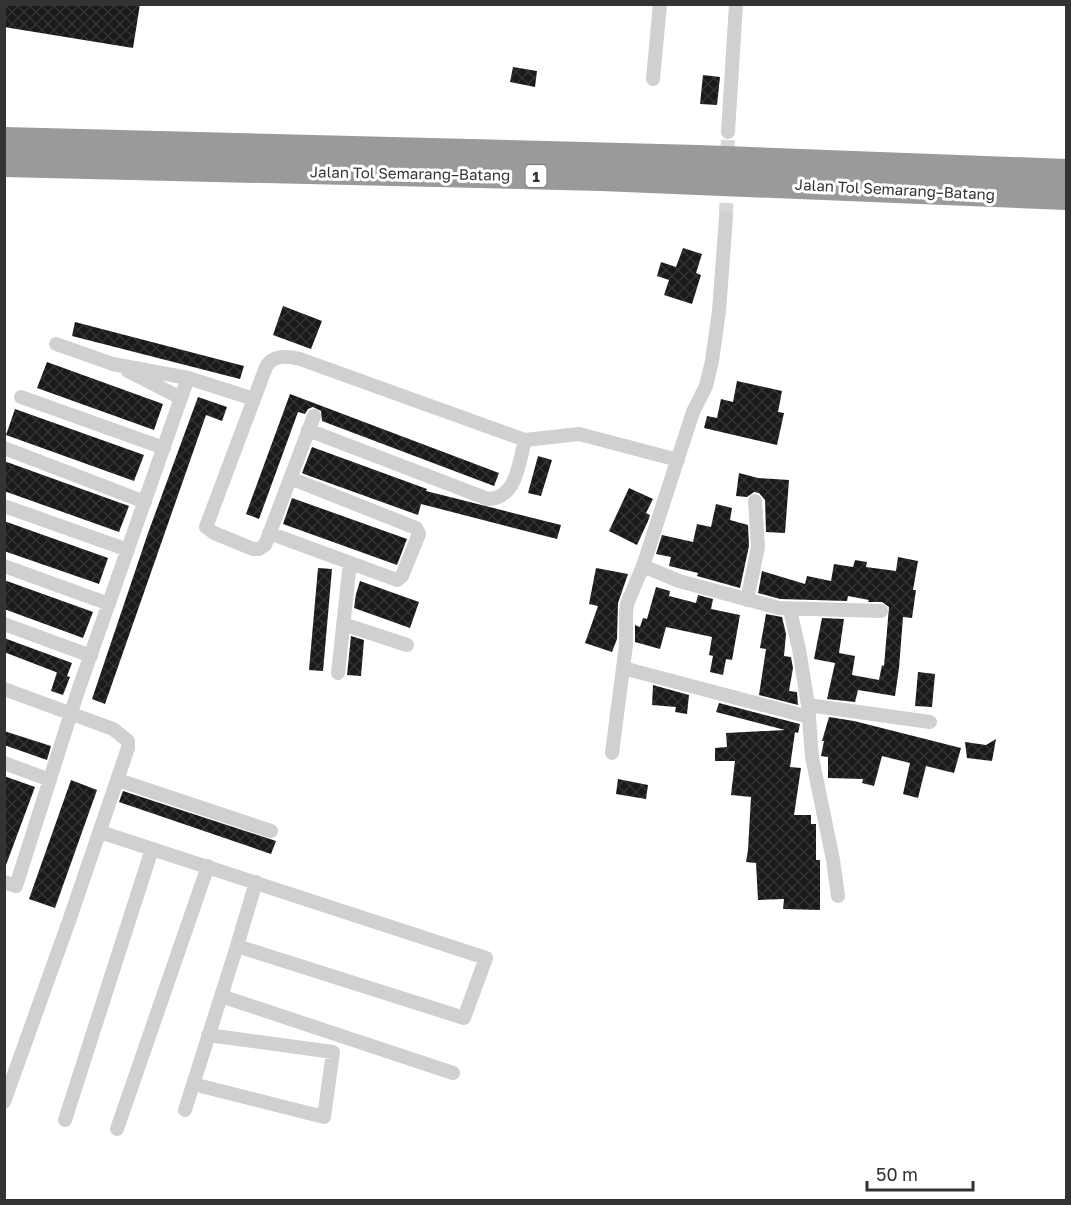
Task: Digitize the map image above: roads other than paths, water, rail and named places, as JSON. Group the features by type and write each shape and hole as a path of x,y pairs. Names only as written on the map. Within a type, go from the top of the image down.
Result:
{"highway":[{"name":"Jalan Tol Semarang–Batang","path":"4,140 698,158 1066,172"},
{"name":"Jalan Tol Semarang–Batang","path":"4,164 601,178 867,187 1066,197"}],"street":[{"path":"653,79 660,4"},
{"path":"728,132 736,4"},
{"path":"612,753 626,645 626,608 643,566 693,412 706,386 719,311 726,217"},
{"path":"56,344 113,364 181,398"},
{"path":"314,416 265,545 259,549 253,549 214,533 206,526 269,362 280,357 293,357 525,440 579,434 678,460"},
{"path":"113,364 188,378 254,399"},
{"path":"4,882 16,886 71,714 188,378"},
{"path":"21,397 164,447"},
{"path":"308,430 488,499 503,496 512,486 525,440"},
{"path":"4,448 146,502"},
{"path":"269,533 396,580 400,579 419,534 418,530 290,478"},
{"path":"747,600 758,547 755,501"},
{"path":"4,506 128,550"},
{"path":"338,673 350,563"},
{"path":"4,566 109,604"},
{"path":"643,566 679,581 790,610 881,612"},
{"path":"790,610 809,711 812,757 838,896"},
{"path":"4,624 91,656"},
{"path":"343,624 407,645"},
{"path":"623,668 809,711 930,722"},
{"path":"4,689 113,729 128,741 118,780 4,1102"},
{"path":"4,763 50,780"},
{"path":"118,780 271,831"},
{"path":"100,832 486,958 464,1018 237,946"},
{"path":"65,1120 152,849"},
{"path":"117,1129 208,867"},
{"path":"185,1110 256,882"},
{"path":"221,996 453,1073"},
{"path":"193,1084 324,1117 336,1034"},
{"path":"208,1035 333,1052"}],"tunnel":[{"path":"726,217 728,132"}]}
